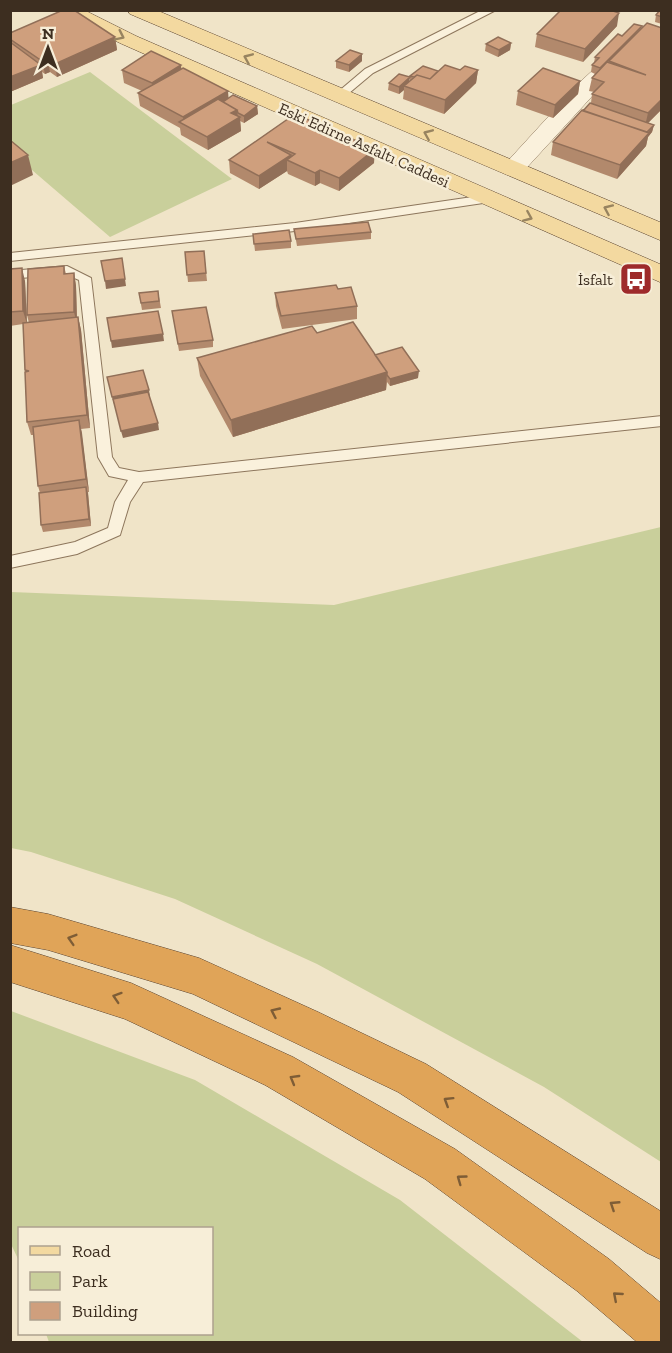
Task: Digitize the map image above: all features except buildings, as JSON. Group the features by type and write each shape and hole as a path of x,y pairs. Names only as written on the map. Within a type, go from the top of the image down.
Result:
{"highway":[{"path":"10,925 48,932 199,977 304,1026 412,1078 662,1238"},
{"path":"10,963 131,1002 279,1071 440,1164 593,1275 662,1334"}],"main road":[{"name":"Eski Edirne Asfaltı Caddesi","path":"67,10 486,199 662,275"},
{"name":"Eski Edirne Asfaltı Caddesi","path":"137,10 662,233"}],"street":[{"path":"513,169 588,87 633,45"}],"lane":[{"path":"338,97 369,71 491,10"},
{"path":"10,257 295,227 486,199"},
{"path":"10,275 67,270 85,278 105,457 114,472 139,477 662,421"},
{"path":"10,562 70,551 100,541 115,531 119,507 128,490 139,477"}],"green space":[{"path":"90,72 232,179 110,237 11,152 11,105"},
{"path":"661,527 661,1162 544,1087 317,964 175,899 31,852 11,848 11,592 334,605"},
{"path":"11,1011 195,1080 400,1200 583,1342 49,1342 46,1335 213,1335 213,1227 18,1227 18,1259 10,1242"}],"place":[{"name":"İsfalt","path":"636,279"}]}
